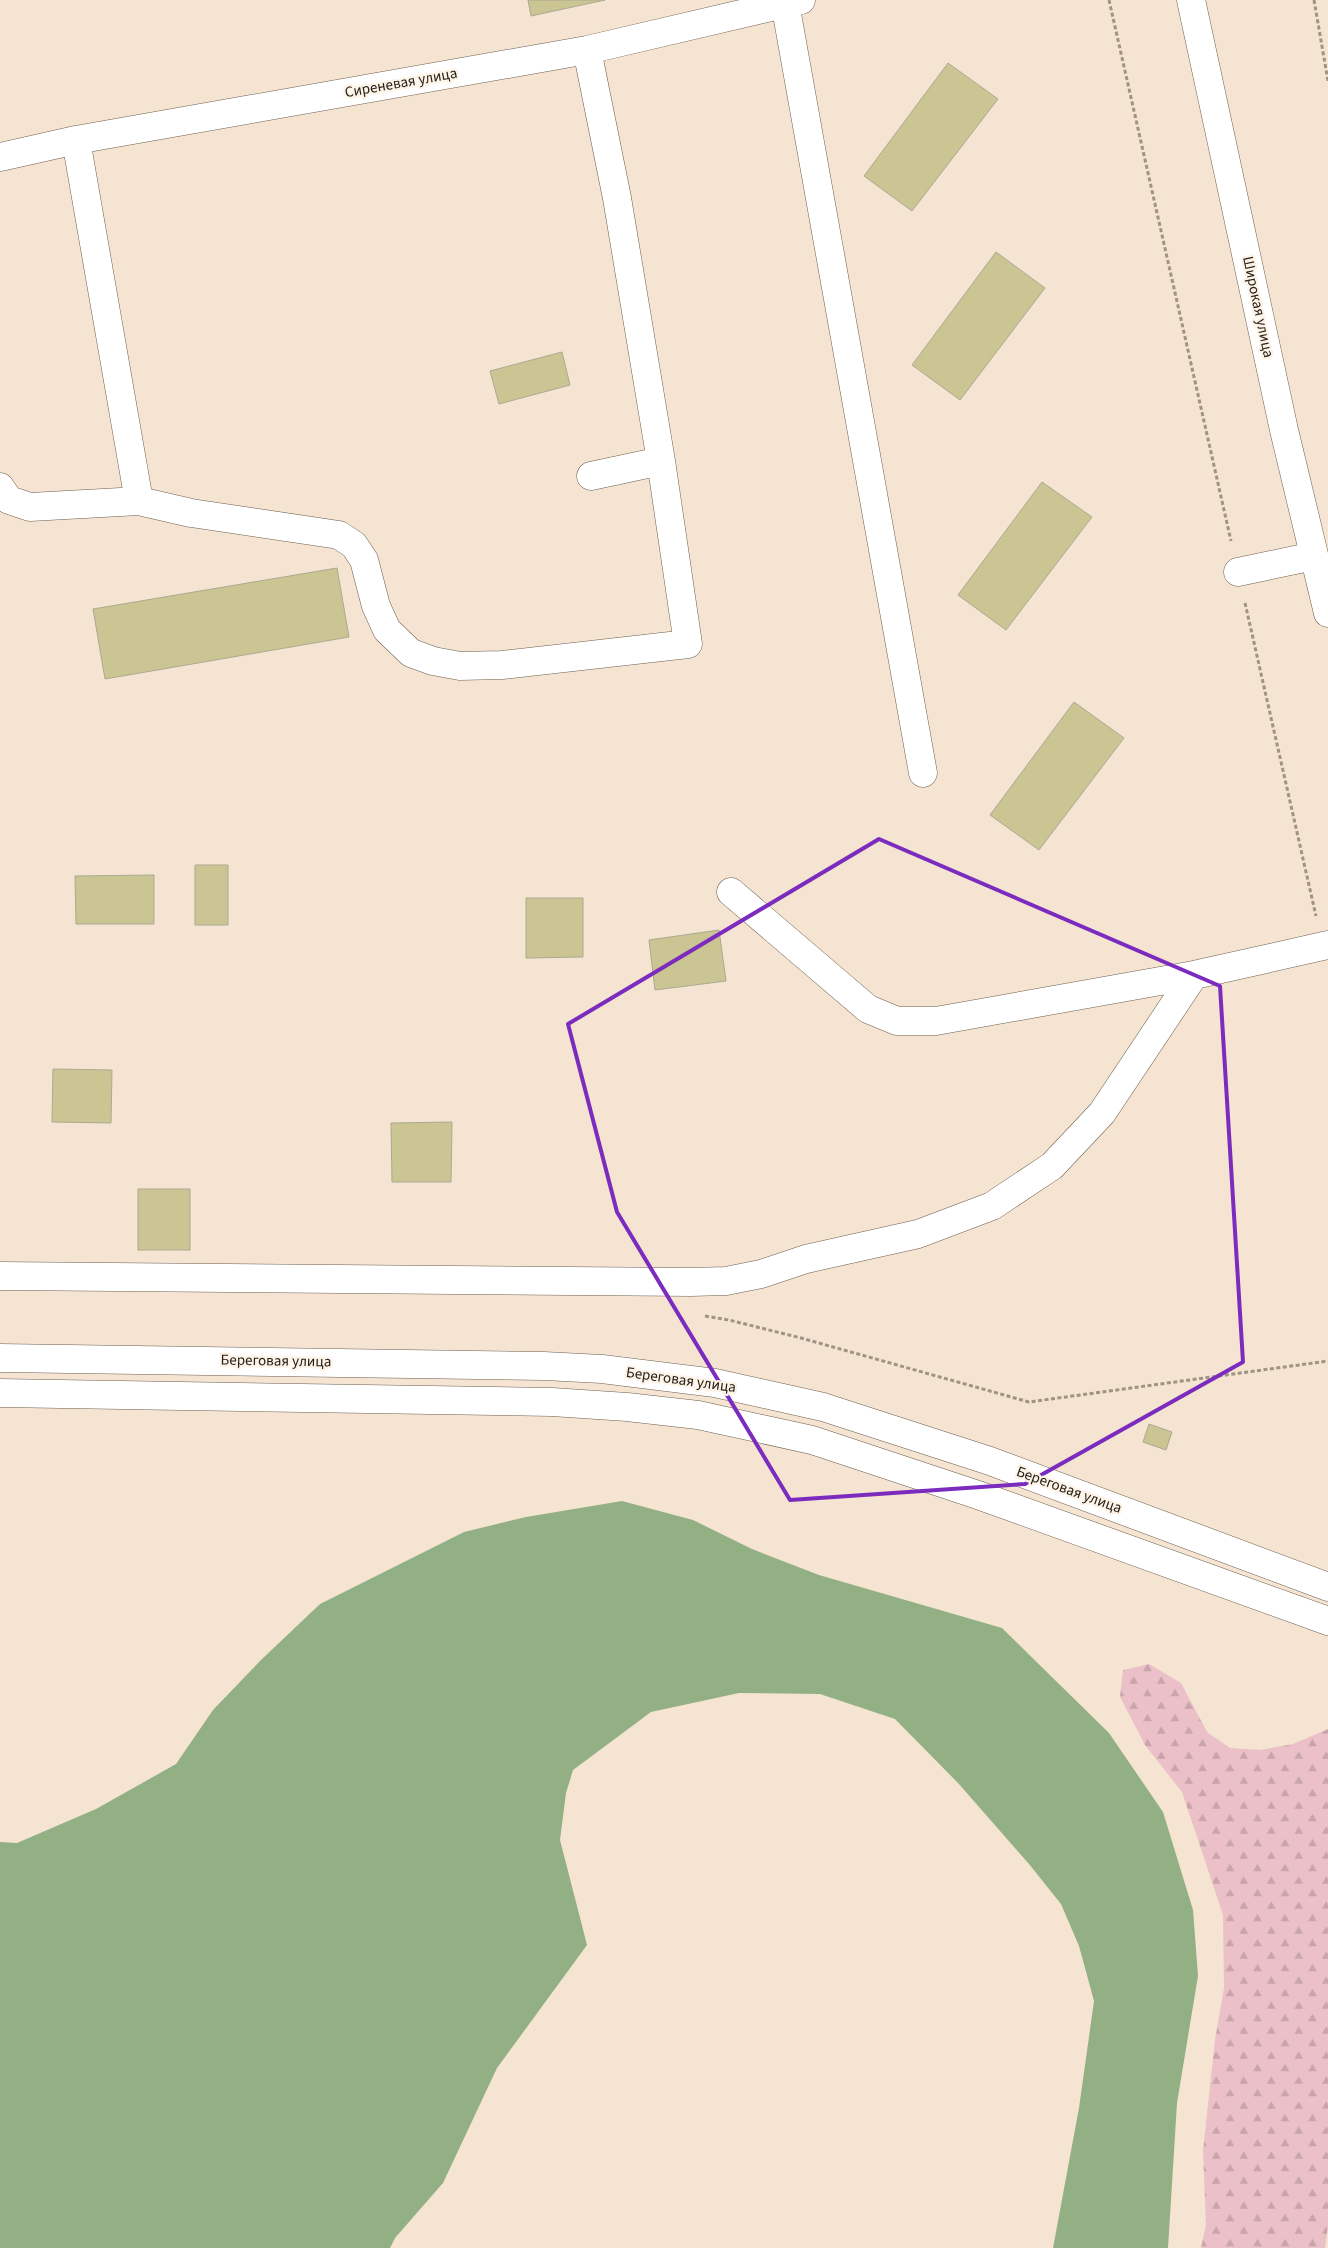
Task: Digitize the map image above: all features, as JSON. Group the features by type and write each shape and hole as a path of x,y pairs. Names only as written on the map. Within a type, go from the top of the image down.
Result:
{"main road":[{"name":"Широкая улица","path":"1191,0 1282,421 1317,543 1328,613"},
{"path":"793,2 923,773"},
{"name":"Сиреневая улица","path":"0,157 76,140 587,50 793,2"},
{"path":"0,487 9,500 30,507 139,501 192,513 339,535 354,545 364,560 376,606 387,630 411,653 433,661 460,666 502,665 688,644 661,461 617,198 587,50"},
{"path":"76,140 139,501"},
{"path":"591,476 661,461"},
{"path":"1238,572 1317,543"},
{"path":"731,892 868,1009 897,1021 936,1021 1194,975 1326,945"},
{"path":"0,1276 691,1282 726,1281 761,1274 806,1260 918,1234 992,1206 1052,1166 1102,1113 1194,975"},
{"name":"Береговая улица","path":"0,1358 544,1366 602,1369 715,1383 823,1407 990,1461 1328,1587"},
{"path":"0,1394 552,1402 627,1407 698,1415 812,1440 978,1495 1328,1621"}],"path":[{"path":"1109,0 1238,572 1326,945"},
{"path":"1314,0 1328,81"},
{"path":"703,1316 729,1320 801,1338 1029,1402 1328,1361"}],"highlighted area":[{"path":"879,839 1220,986 1243,1362 1025,1484 790,1500 617,1212 568,1024"}],"green space":[{"path":"1149,1664 1181,1683 1207,1732 1230,1748 1260,1750 1293,1744 1328,1729 1328,2226 1325,2248 1201,2248 1206,2224 1203,2151 1215,2040 1224,1988 1223,1915 1182,1792 1145,1745 1120,1697 1123,1670"}],"shaded area":[{"path":"622,1501 693,1520 752,1549 819,1575 1002,1628 1109,1733 1163,1812 1193,1910 1198,1976 1177,2103 1168,2248 1053,2248 1079,2108 1094,2001 1079,1946 1061,1904 1029,1864 958,1783 895,1719 820,1694 739,1693 651,1712 573,1770 566,1793 560,1840 587,1945 497,2068 443,2183 395,2238 390,2248 0,2248 0,1842 17,1843 96,1809 176,1764 213,1710 261,1660 320,1604 464,1532 526,1517"}],"building":[{"path":"528,0 605,0 531,16"},
{"path":"948,63 998,99 912,211 864,176"},
{"path":"996,252 1045,288 960,400 912,365"},
{"path":"562,352 570,385 499,404 490,371"},
{"path":"1042,482 1092,517 1006,630 958,595"},
{"path":"337,568 349,637 105,679 93,609"},
{"path":"1074,702 1124,738 1039,850 990,815"},
{"path":"195,865 228,865 228,925 195,925"},
{"path":"154,875 154,924 76,924 75,876"},
{"path":"526,898 583,898 583,957 526,958"},
{"path":"719,930 726,981 655,990 649,940"},
{"path":"53,1069 112,1070 111,1123 52,1122"},
{"path":"452,1122 451,1182 392,1182 391,1123"},
{"path":"138,1189 190,1189 190,1250 138,1250"},
{"path":"1149,1424 1172,1432 1166,1450 1143,1442"}]}
